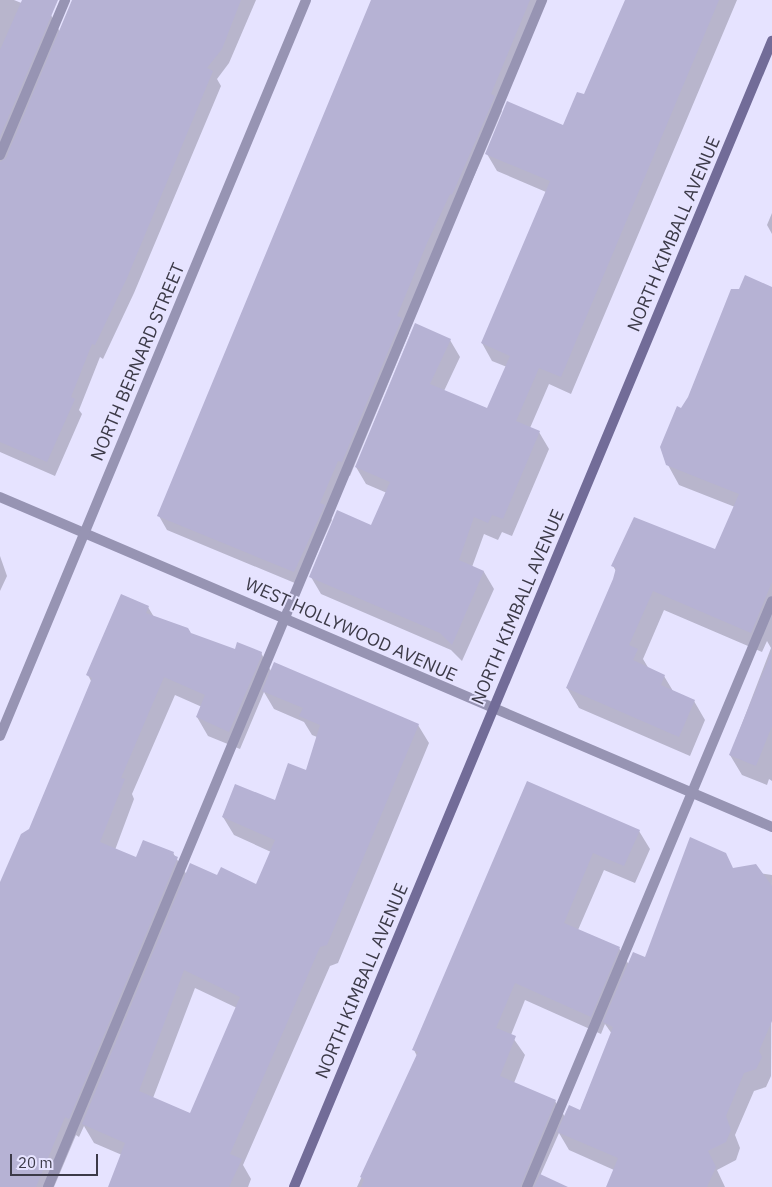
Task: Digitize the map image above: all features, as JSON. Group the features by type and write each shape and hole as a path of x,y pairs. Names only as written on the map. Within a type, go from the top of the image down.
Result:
{"street":[{"path":"0,155 65,0"},
{"name":"NORTH BERNARD STREET","path":"0,736 306,0"},
{"path":"48,1187 542,0"},
{"name":"NORTH KIMBALL AVENUE","path":"294,1187 772,41"},
{"name":"WEST HOLLYWOOD AVENUE","path":"0,497 493,710 772,827"},
{"path":"527,1187 772,601"}],"building":[{"path":"22,0 58,0 0,137 0,50"},
{"path":"72,0 241,0 222,49 207,68 213,71 127,278 95,345 92,344 71,397 75,399 47,462 0,442 0,162 6,158"},
{"path":"371,0 530,0 491,94 495,96 452,195 450,194 427,243 397,316 402,318 342,462 338,461 320,503 325,505 294,572 157,516"},
{"path":"625,0 719,0 561,377 539,368 516,421 540,431 503,519 492,515 488,523 474,517 459,560 484,571 452,645 440,633 309,577 337,510 371,525 390,482 355,467 415,323 451,339 430,384 487,408 510,356 481,343 550,181 485,154 507,101 563,125 577,92 584,94"},
{"path":"745,275 772,287 772,582 751,633 653,591 629,645 638,649 633,660 665,675 661,685 695,700 679,737 566,688 613,579 616,568 611,566 634,517 715,549 739,494 666,465 660,447 677,406 681,408 688,397 731,289 739,289"},
{"path":"121,594 149,606 146,613 188,628 191,633 235,649 237,642 262,652 261,657 229,732 196,717 205,695 164,677 121,778 125,779 100,842 136,857 143,840 174,852 173,855 178,857 69,1119 65,1117 36,1187 0,1187 0,882 21,834 29,829 92,678 86,675"},
{"path":"771,653 772,726 756,766 729,755"},
{"path":"274,662 419,724 327,945 320,947 230,1154 242,1159 229,1187 108,1187 125,1143 82,1124 190,863 217,875 221,867 256,884 275,840 222,817 235,784 275,800 288,763 306,770 320,725 299,716 303,708 262,691","holes":["184,970 240,997 190,1113 139,1091"]},
{"path":"527,781 640,830 624,866 593,853 564,923 620,947 591,1017 515,983 496,1028 516,1036 500,1076 556,1100 520,1187 361,1187 364,1179 360,1177 418,1052 412,1050"},
{"path":"690,837 726,853 733,868 756,864 772,886 772,1021 759,1051 762,1057 756,1069 744,1073 726,1116 731,1130 726,1142 708,1151 716,1167 707,1187 606,1187 618,1158 557,1132 569,1105 580,1110 613,1027 603,1022 633,952 645,957"},
{"path":"540,1174 568,1187 534,1187"}]}
